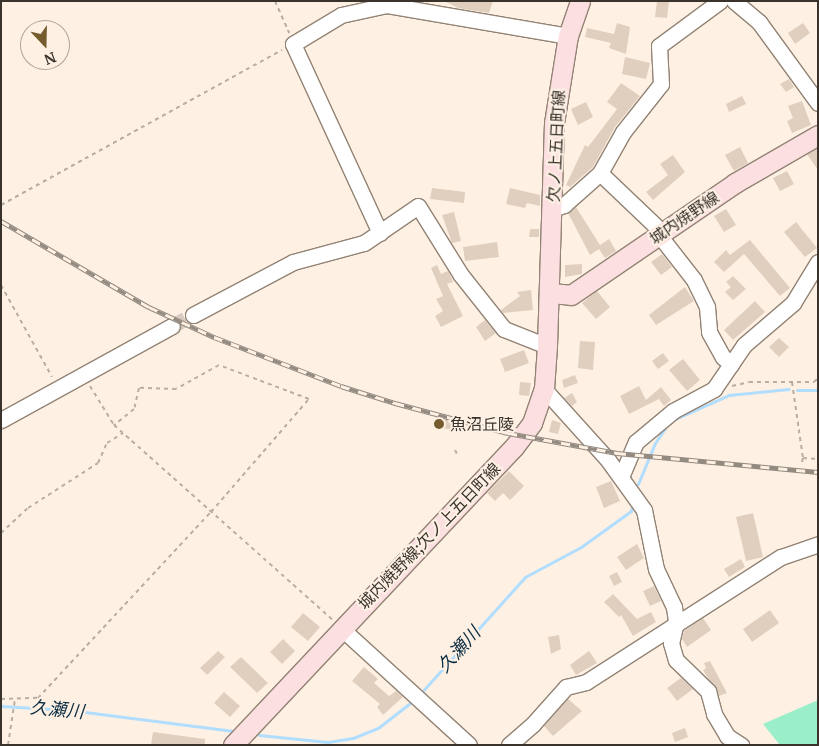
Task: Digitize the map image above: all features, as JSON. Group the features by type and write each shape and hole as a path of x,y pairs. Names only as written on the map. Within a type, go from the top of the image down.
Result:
{"main road":[{"name":"欠ノ上五日町線","path":"550,293 554,124 568,36 580,1"},
{"name":"城内焼野線","path":"550,293 571,295 735,183 818,135"},
{"name":"城内焼野線;欠ノ上五日町線","path":"233,745 514,446 532,423 544,389 550,293"}],"street":[{"path":"552,209 564,205 600,173 623,132 661,84 659,46 720,1"},
{"path":"734,1 759,22 818,103"},
{"path":"380,233 293,44 341,14 387,4 568,36"},
{"path":"600,173 661,234 694,280 707,307 709,332 723,357 731,364"},
{"path":"193,315 292,262 364,243 418,206 461,275 504,329 547,346"},
{"path":"621,476 636,442 673,411 714,390 744,345 793,303 818,262"},
{"path":"1,420 172,326"},
{"path":"544,389 621,476 644,510 656,569 674,608 676,622 671,643 676,660 708,691 714,714 727,736 741,745"},
{"path":"509,745 533,724 566,687 586,682 676,622 781,557 818,544"},
{"path":"341,628 469,745"}],"path":[{"path":"1,205 293,44 274,1"},
{"path":"1,285 58,389"},
{"path":"1,699 38,698 212,512 309,399 219,365 176,389 139,388 134,409 114,425"},
{"path":"83,376 114,425 341,628"},
{"path":"714,390 749,382 814,382 818,378"},
{"path":"792,382 803,458 801,466"},
{"path":"1,533 28,508 98,463 108,443 123,433"},
{"path":"455,450 457,454"},
{"path":"803,458 818,459"},
{"path":"8,745 15,699"}],"green space":[{"path":"818,700 818,745 780,745 763,724"}],"building":[{"path":"444,1 493,1 489,13 458,8"},
{"path":"657,1 669,1 667,18 655,17"},
{"path":"617,23 630,27 626,54 609,48 611,43 585,37 587,28 614,34"},
{"path":"803,23 810,33 795,44 788,33"},
{"path":"625,57 650,63 646,79 622,74"},
{"path":"789,79 794,87 786,92 780,84"},
{"path":"621,83 640,96 615,127 593,167 570,187 566,185 585,145 588,147 617,109 607,102"},
{"path":"742,96 746,104 729,112 726,104"},
{"path":"802,101 811,125 792,133 787,121 793,118 788,106"},
{"path":"586,102 593,117 578,125 571,109"},
{"path":"740,147 748,163 734,171 725,155"},
{"path":"818,148 818,170 807,154"},
{"path":"673,155 685,172 653,200 646,192 668,175 660,164"},
{"path":"787,171 794,184 780,191 773,178"},
{"path":"432,188 465,192 464,203 430,199"},
{"path":"510,188 540,195 540,206 527,203 525,208 506,204"},
{"path":"576,207 600,245 609,239 616,251 605,258 599,249 590,255 568,213"},
{"path":"726,209 736,225 724,232 714,216"},
{"path":"454,212 461,241 452,243 442,215"},
{"path":"796,222 817,248 805,257 784,232"},
{"path":"530,229 539,229 539,237 529,237"},
{"path":"750,240 790,288 780,296 744,254 724,272 714,262 726,250 730,255"},
{"path":"497,242 499,257 465,261 463,247"},
{"path":"662,254 672,267 661,275 651,262"},
{"path":"582,264 582,274 565,277 565,265"},
{"path":"437,265 441,274 448,271 453,282 447,284 463,316 441,327 435,316 443,311 436,299 443,296 431,268"},
{"path":"733,276 746,289 733,300 725,292 731,287 726,282"},
{"path":"685,287 694,301 656,325 649,315"},
{"path":"531,290 533,310 503,313 501,310 520,296 517,292"},
{"path":"597,291 610,307 596,319 582,303"},
{"path":"755,301 765,312 733,340 724,330"},
{"path":"485,320 496,333 485,341 476,327"},
{"path":"779,338 789,347 779,357 769,347"},
{"path":"580,341 595,342 593,370 578,368"},
{"path":"524,350 529,363 505,372 500,359"},
{"path":"663,353 669,361 658,369 652,361"},
{"path":"683,359 700,380 687,391 669,370"},
{"path":"575,375 578,383 564,388 562,380"},
{"path":"520,382 531,383 529,396 519,395"},
{"path":"639,386 646,400 661,387 671,400 664,406 659,399 629,414 620,396"},
{"path":"572,393 577,402 572,406 564,398"},
{"path":"436,416 454,421 452,430 434,426"},
{"path":"552,420 561,423 558,434 549,432"},
{"path":"509,471 524,486 510,500 503,493 495,501 487,493"},
{"path":"611,481 620,501 604,508 596,487"},
{"path":"753,513 763,557 746,561 736,517"},
{"path":"637,544 644,558 626,570 617,557"},
{"path":"741,559 745,567 729,577 724,569"},
{"path":"617,572 622,582 614,586 609,576"},
{"path":"654,586 661,601 650,606 643,591"},
{"path":"613,594 637,619 651,612 656,622 633,636 621,615 619,617 604,602"},
{"path":"770,610 779,623 752,642 743,629"},
{"path":"303,613 320,627 308,641 291,627"},
{"path":"703,618 711,630 687,647 682,639 684,631"},
{"path":"559,635 561,649 551,654 548,637"},
{"path":"283,639 295,651 282,664 270,652"},
{"path":"218,651 225,657 207,675 200,668"},
{"path":"589,651 597,663 576,675 570,665"},
{"path":"241,657 268,683 257,693 230,667"},
{"path":"710,661 727,693 719,696 703,670 706,668 704,663"},
{"path":"364,667 378,679 374,683 389,696 396,691 403,697 383,715 377,707 380,704 352,681"},
{"path":"681,678 693,689 677,701 667,688"},
{"path":"224,692 240,706 230,717 214,703"},
{"path":"568,699 582,711 553,736 544,726"},
{"path":"685,728 688,737 675,742 672,733"},
{"path":"153,732 205,739 205,745 151,745"}],"waterway":[{"name":"久瀬川","path":"673,420 729,395 789,389"},
{"name":"久瀬川","path":"797,390 818,390"},
{"name":"久瀬川","path":"638,484 655,443 668,424"},
{"name":"久瀬川","path":"420,694 525,577 581,547 631,511 633,502"},
{"name":"久瀬川","path":"259,735 328,742 353,738 378,728 414,700"},
{"name":"久瀬川","path":"1,706 69,710 232,731"}],"tunnel":[{"path":"172,326 193,315"}],"railway":[{"path":"1,221 149,307 214,337 341,386 395,403 508,433 617,453 818,472"}],"place":[{"name":"魚沼丘陵","path":"439,424"}]}
